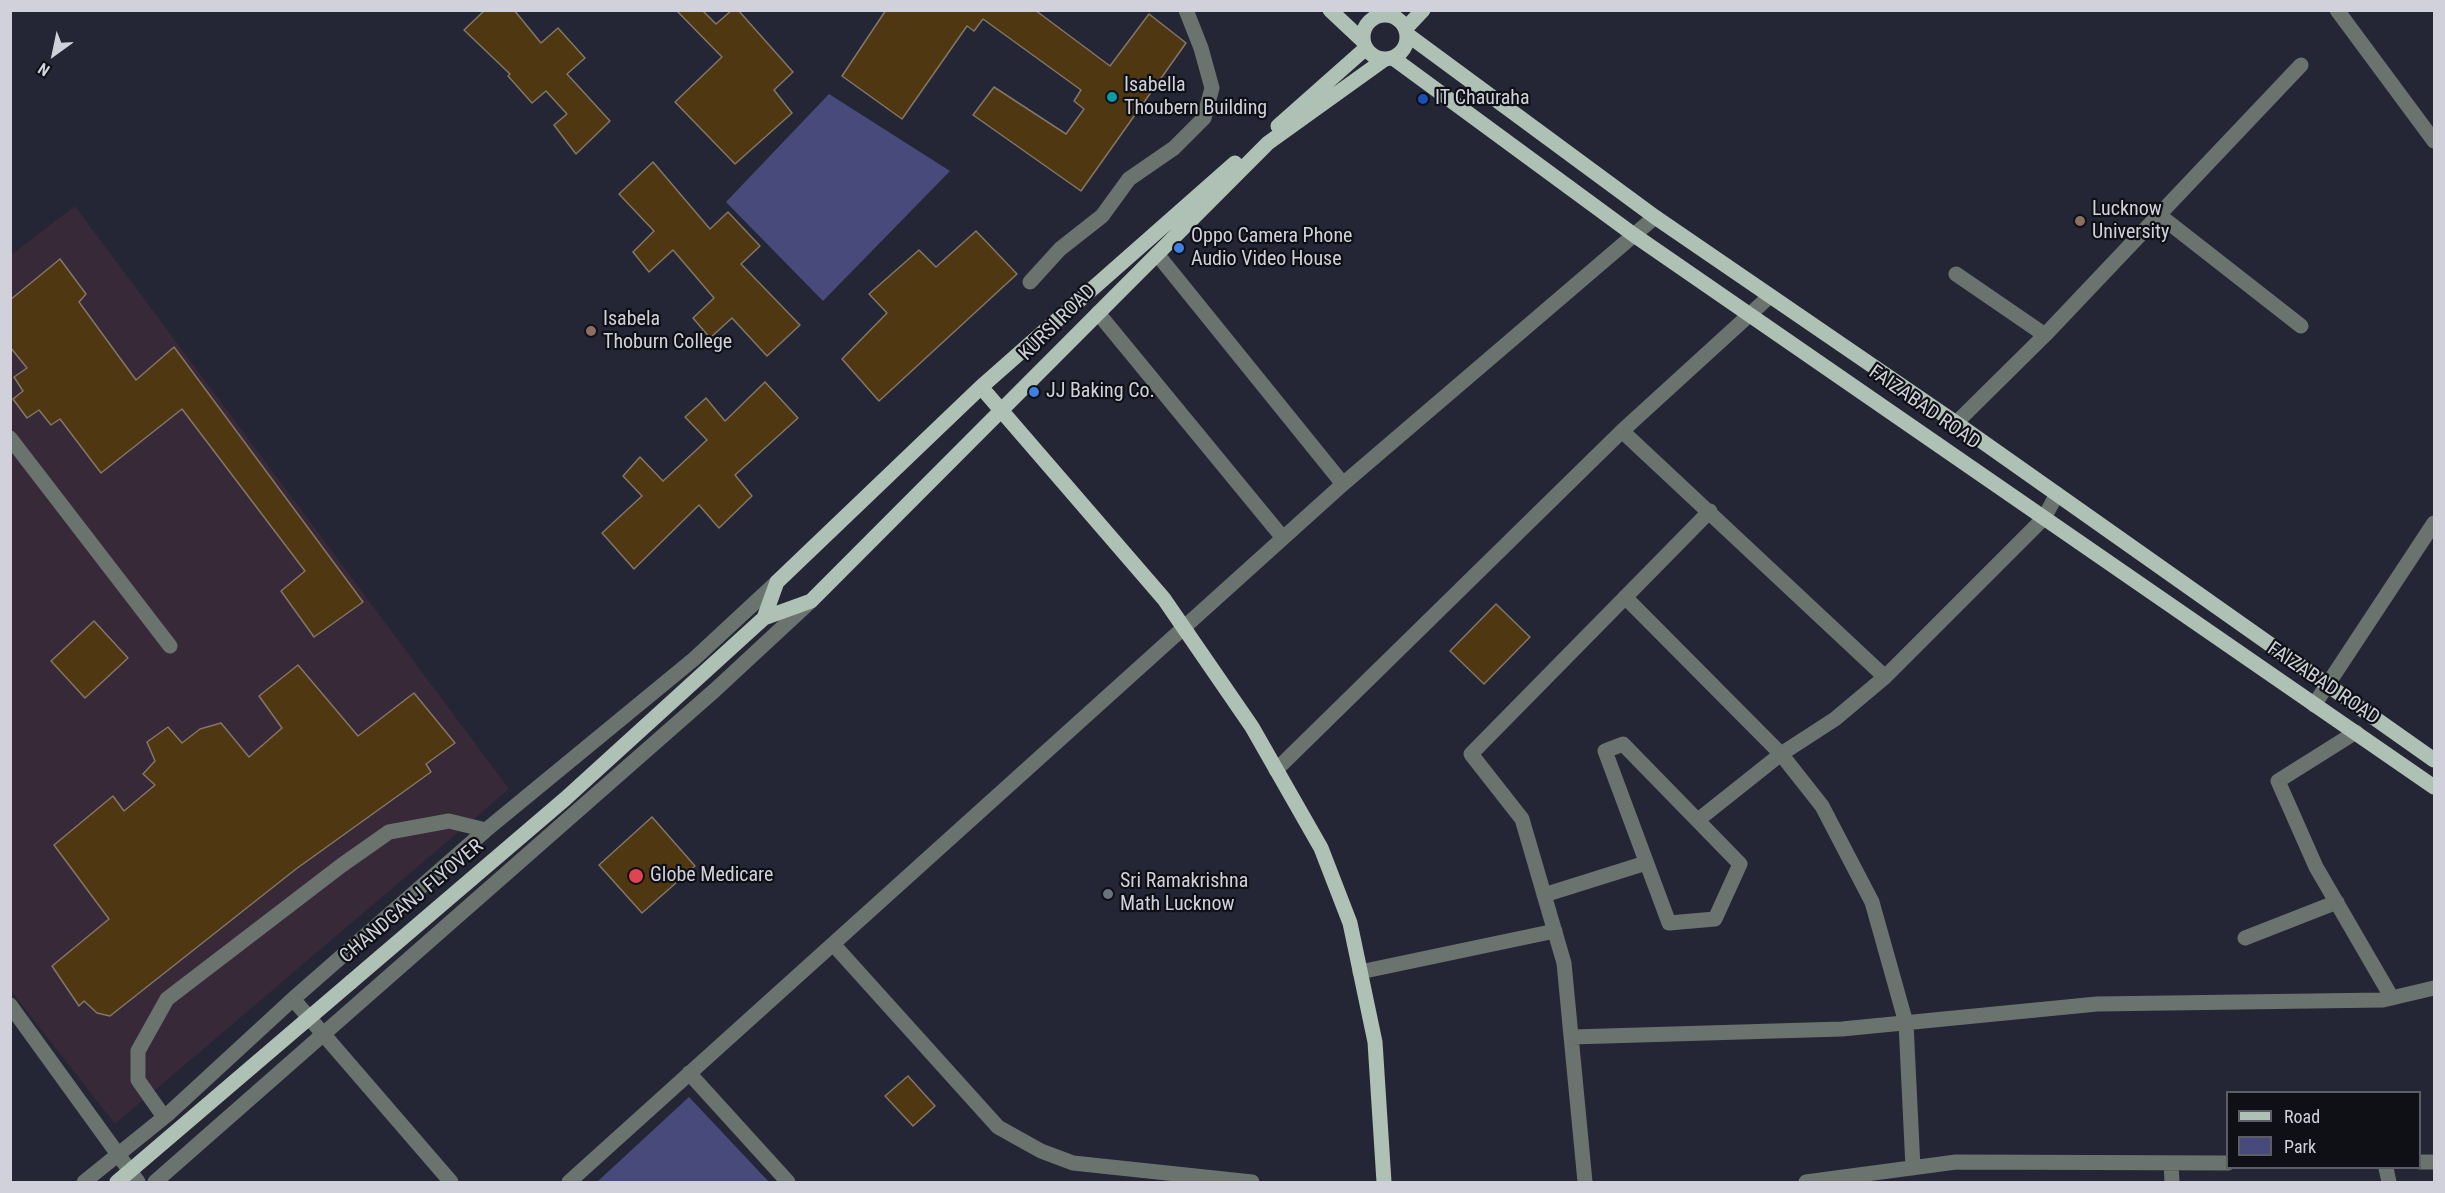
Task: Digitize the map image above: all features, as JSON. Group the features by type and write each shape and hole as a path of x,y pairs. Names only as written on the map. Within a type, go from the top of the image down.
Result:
{"main road":[{"path":"1330,10 1377,58 1389,59 1405,49 1407,31 1423,10"},
{"path":"1364,45 1365,26 1379,13 1397,17 1407,31"},
{"name":"FAIZABAD ROAD","path":"1407,31 1655,217 1956,423 2434,760"},
{"name":"KURSI ROAD","path":"764,618 777,582 981,387 1364,45"},
{"name":"KURSI ROAD","path":"731,649 764,618 811,601 1268,143 1389,59"},
{"name":"FAIZABAD ROAD","path":"1389,59 1634,235 2434,787"},
{"path":"981,387 1164,599 1252,727 1321,848 1350,923 1375,1042 1384,1182"},
{"name":"CHANDGANJ FLYOVER","path":"117,1182 565,800 731,649"}],"street":[{"path":"1030,282 1060,249 1102,216 1129,179 1174,148 1204,118 1212,88 1201,48 1186,10"},
{"path":"2337,10 2434,141"},
{"path":"1956,423 2045,335 2301,65"},
{"path":"2158,215 2301,326"},
{"path":"569,1182 1185,629 1343,484 1655,217"},
{"path":"1157,254 1343,484"},
{"path":"1956,274 2045,335"},
{"path":"1276,770 1622,431 1770,296"},
{"path":"1098,313 1283,538"},
{"path":"1622,431 1885,677"},
{"path":"10,438 170,646"},
{"path":"1698,820 1781,753 1835,719 1885,677 2044,518 2057,494"},
{"path":"1584,1182 1564,963 1522,819 1471,754 1710,511"},
{"path":"2314,705 2434,523"},
{"path":"84,1182 164,1117 293,999 486,830 694,659 777,582"},
{"path":"1625,597 1781,753 1822,806 1872,902 1906,1023 1913,1168"},
{"path":"155,1182 322,1032 715,690 811,601"},
{"path":"2356,732 2278,781 2316,867 2392,998"},
{"path":"1623,744 1740,864 1715,919 1670,923 1646,863 1605,751 1623,744"},
{"path":"164,1117 138,1080 138,1051 167,999 332,872 389,832 449,821 486,830"},
{"path":"1544,895 1646,863"},
{"path":"2245,938 2337,902"},
{"path":"1360,972 1555,931"},
{"path":"833,944 998,1127 1041,1151 1073,1163 1252,1182"},
{"path":"1572,1037 1842,1029 2097,1004 2392,998 2434,988"},
{"path":"293,999 451,1182"},
{"path":"10,1005 138,1182"},
{"path":"689,1073 788,1182"},
{"path":"1806,1182 1897,1176 1913,1168 1956,1162 2226,1164"},
{"path":"2171,1163 2172,1182"}],"shaded area":[{"path":"75,206 509,789 115,1124 11,991 11,255"}],"green space":[{"path":"829,94 950,171 823,301 726,202"},
{"path":"689,1097 769,1182 597,1182"}],"building":[{"path":"485,10 514,10 541,43 558,28 585,58 567,74 610,121 576,154 554,125 567,114 546,91 532,103 508,76 510,74 464,30"},
{"path":"676,10 702,10 716,24 732,10 738,10 793,72 774,90 792,113 735,164 675,102 722,57"},
{"name":"Isabella Thoubern Building","path":"886,10 1035,10 1110,66 1149,14 1186,43 1081,191 973,115 994,87 1066,134 1084,109 1074,101 1081,90 983,19 974,31 967,26 902,119 842,76"},
{"path":"653,162 710,229 728,212 760,246 741,264 800,325 767,356 732,318 710,338 693,318 714,298 673,250 649,272 633,252 654,231 619,194"},
{"path":"976,231 1017,274 879,401 842,359 887,313 869,294 919,250 936,267"},
{"path":"60,259 86,294 79,302 136,380 174,347 363,602 314,637 281,591 305,571 182,409 101,473 60,419 51,425 39,410 27,418 13,399 23,391 14,377 27,368 10,347 10,300"},
{"path":"765,382 798,418 735,475 752,496 719,528 699,505 634,569 602,533 642,496 623,476 640,457 663,481 707,440 685,417 706,398 725,421"},
{"path":"1496,604 1530,637 1484,684 1450,651"},
{"path":"94,621 128,658 85,698 51,661"},
{"path":"298,665 358,736 414,693 455,743 426,764 431,772 296,869 110,1016 97,1013 84,1001 79,1006 52,966 109,919 54,845 113,796 124,811 155,785 143,774 155,761 147,742 168,727 182,743 200,729 221,723 249,757 282,728 259,696"},
{"path":"652,817 695,866 642,913 599,865"},
{"path":"908,1076 935,1106 913,1126 885,1096"}],"place":[{"name":"Isabella Thoubern Building","path":"1112,97"},
{"name":"IT Chauraha","path":"1423,99"},
{"name":"Lucknow University","path":"2080,221"},
{"name":"Oppo Camera Phone Audio Video House","path":"1179,248"},
{"name":"Isabela Thoburn College","path":"591,331"},
{"name":"JJ Baking Co.","path":"1034,392"},
{"name":"Globe Medicare","path":"636,876"},
{"name":"Sri Ramakrishna Math Lucknow","path":"1108,894"}]}
